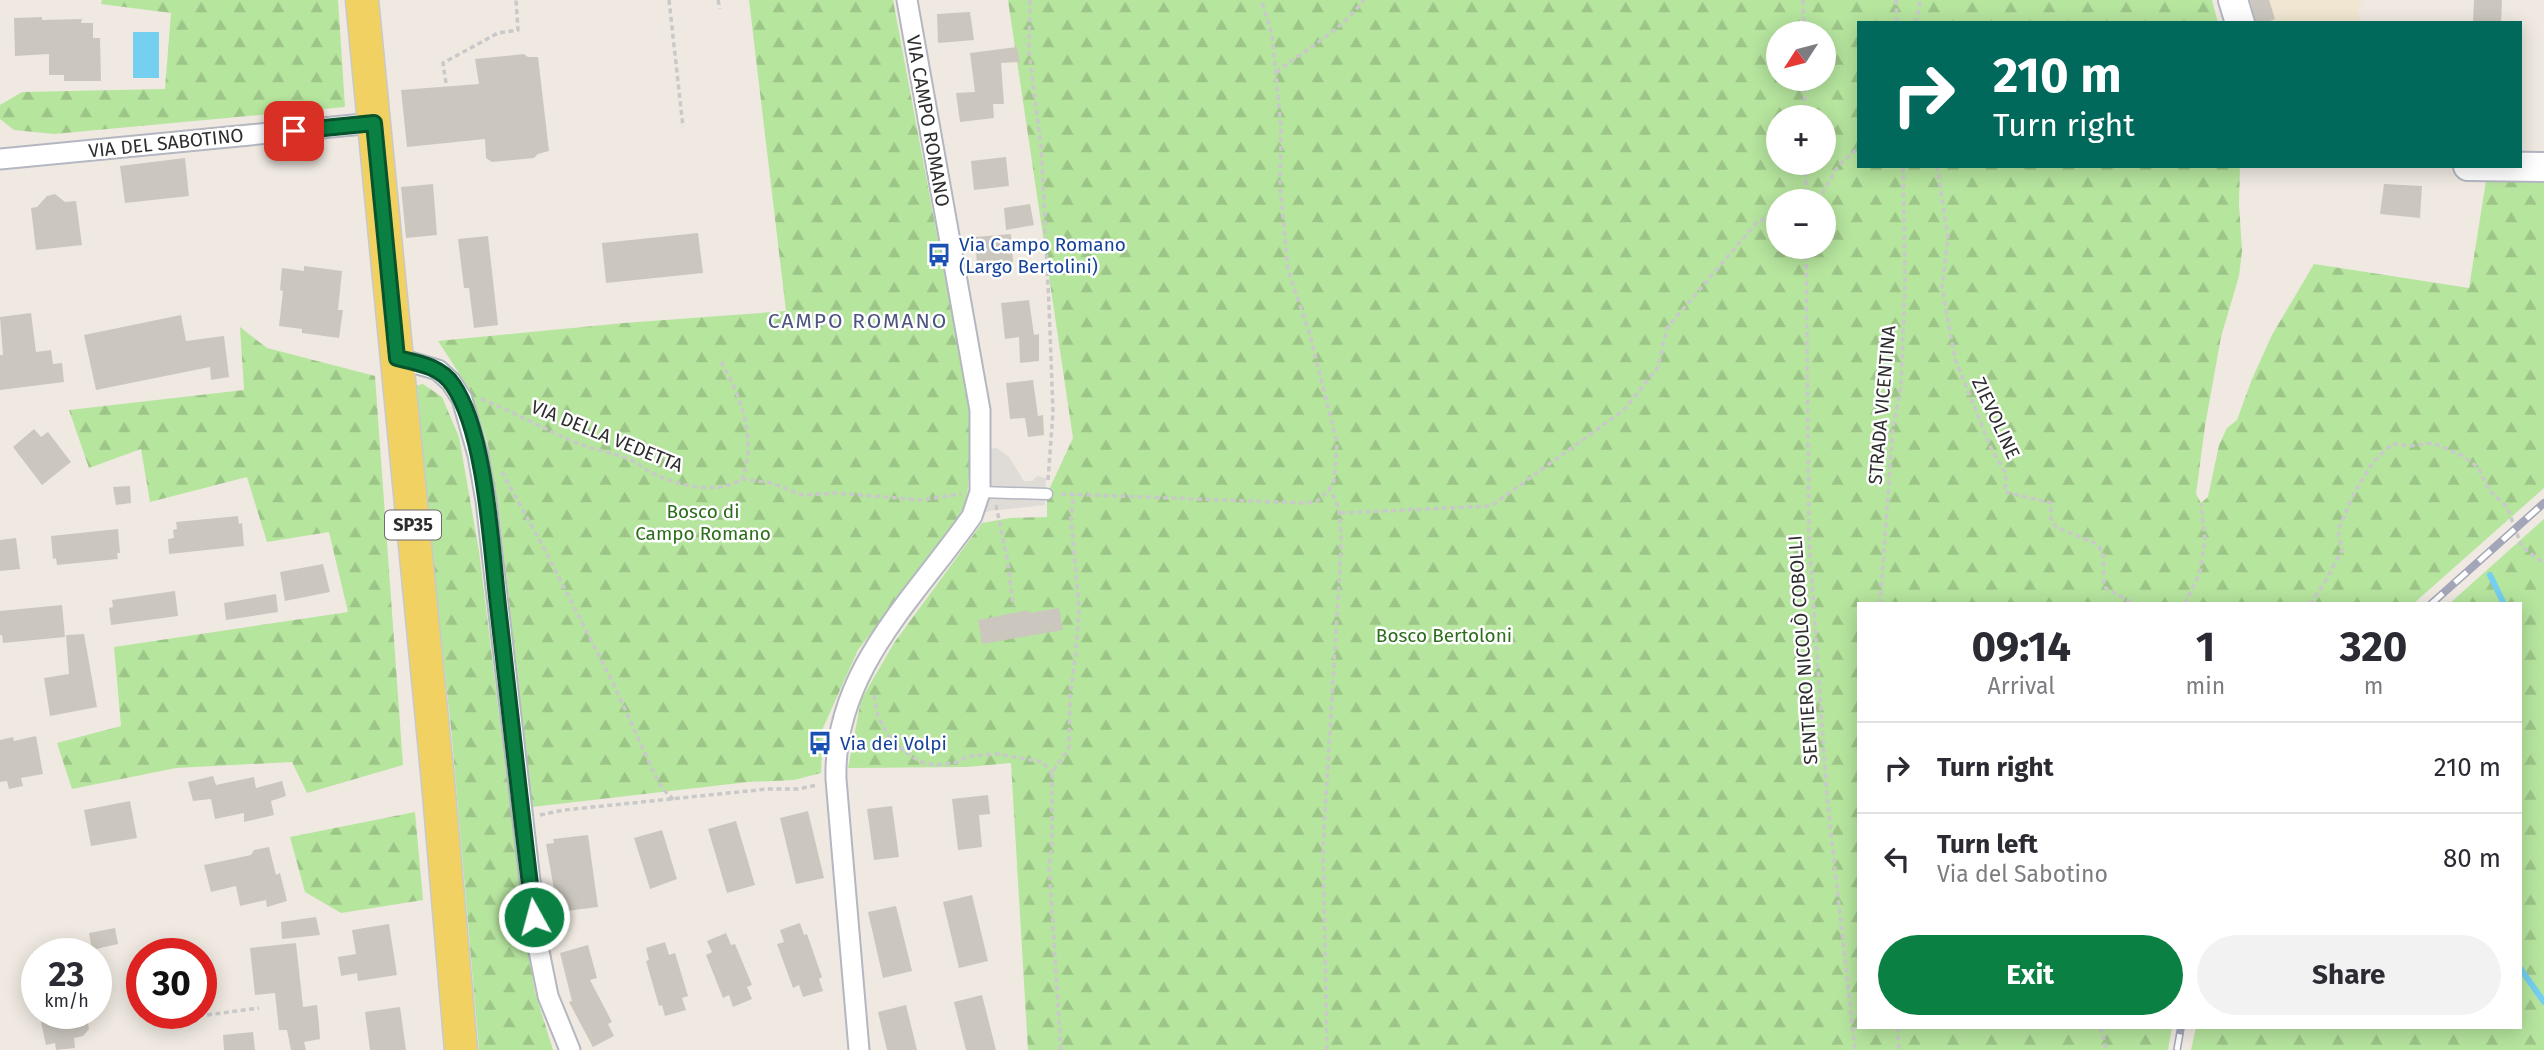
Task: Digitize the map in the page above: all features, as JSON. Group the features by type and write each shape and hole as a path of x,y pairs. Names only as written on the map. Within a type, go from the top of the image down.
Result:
{"main road":[{"name":"SP35","path":"362,0 461,1050"}],"street":[{"name":"VIA CAMPO ROMANO","path":"907,0 980,410 986,492"},
{"path":"2232,0 2239,21"},
{"name":"VIA DEL SABOTINO","path":"0,159 374,123"},
{"path":"2522,167 2544,167"},
{"path":"397,358 438,370 451,382 462,399 478,455 486,501 542,973 556,1019 570,1050"},
{"path":"859,1050 836,779 835,755 841,723 850,694 875,645 972,516 986,492"}],"lane":[{"path":"986,492 1047,494"}],"path":[{"path":"446,83 443,64 498,33 518,30 516,0"},
{"path":"669,0 683,127"},
{"path":"718,0 719,9"},
{"path":"1030,0 1029,52 1041,146 1051,340 1053,412 1047,494 1306,503 1317,501 1334,481 1337,443 1310,335 1288,270 1280,186 1281,128 1276,72 1272,34 1261,0"},
{"path":"1276,72 1316,45 1352,15 1364,0"},
{"path":"1803,0 1804,21"},
{"path":"1896,0 1897,21"},
{"path":"1916,21 1920,5 1918,0"},
{"path":"1825,189 1838,166 1857,149"},
{"name":"STRADA VICENTINA","path":"1880,602 1893,427 1901,388 1905,280 1903,168"},
{"name":"ZIEVOLINE","path":"1937,168 1948,238 1942,287 1955,359 1986,438 2006,474 2005,492 2051,503 2051,519 2056,527 2097,544 2103,553 2105,587 2129,602"},
{"path":"1340,513 1491,506 1624,410 1658,367 1667,328 1757,222 1766,218"},
{"name":"SENTIERO NICOLÒ COBOLLI","path":"1806,259 1809,539 1827,797 1855,1050"},
{"path":"721,362 741,399 747,455 747,467 742,479"},
{"name":"VIA DELLA VEDETTA","path":"462,399 475,397 582,445 628,458 651,472 708,488 731,486 742,479 772,483 802,495 836,493 921,500 986,492"},
{"path":"2310,602 2342,550 2338,531 2354,493 2373,462 2392,444 2410,446 2434,443 2461,455 2478,467 2489,490 2507,507 2522,547 2544,563"},
{"path":"478,455 491,459 513,490 618,694 654,773 662,788 674,800"},
{"path":"1327,1050 1324,845 1340,602 1340,513 1329,490"},
{"path":"986,492 1008,563 1013,606"},
{"path":"1061,1050 1049,888 1052,773 1069,748 1070,697 1079,609 1072,554 1071,517 1074,494"},
{"path":"2186,602 2200,572 2205,540 2201,504"},
{"path":"863,667 873,688 878,717 889,736 902,750 920,762 936,765 954,763 969,756 998,754 1043,762 1052,773"},
{"path":"522,820 564,810 749,790 799,789 836,779"},
{"path":"217,1014 259,1008"},
{"path":"1897,1029 1899,1050"},
{"path":"2101,1029 2106,1050"}],"shaded area":[{"path":"2249,0 2362,0 2358,11 2360,21 2254,21"},
{"path":"997,448 1009,457 1024,481 1032,481 1037,476 1046,478 1045,505 990,511 972,516 969,499 974,451"}],"green space":[{"path":"102,0 338,0 345,107 54,134 14,130 0,119 0,105 22,92 165,89 171,13 101,4"},
{"name":"Bosco di Campo Romano","path":"749,0 893,0 970,411 971,445 967,500 952,529 858,650 823,728 821,773 794,780 748,782 532,807 499,511 488,445 470,390 438,341 786,311"},
{"name":"Bosco Bertoloni","path":"1008,0 2212,0 2217,21 1857,21 1857,168 2240,168 2242,251 2239,276 2221,337 2205,426 2196,494 2201,503 2208,497 2219,445 2227,428 2237,420 2272,335 2314,264 2469,288 2486,181 2544,182 2544,488 2415,602 1857,602 1857,1029 2172,1029 2168,1050 1028,1050 1011,763 967,767 848,768 861,700 894,643 982,523 1010,518 1047,517 1047,494 1073,438"},
{"path":"240,327 267,348 375,376 403,765 307,793 292,762 176,768 72,789 57,743 121,726 114,647 348,612 329,532 267,542 247,477 150,502 141,449 89,468 69,410 244,390"},
{"path":"423,384 442,397 459,437 479,551 527,943 535,992 553,1050 479,1050 451,728 413,386"},
{"path":"2544,519 2544,1050 2191,1050 2196,1029 2522,1029 2522,602 2451,602"},
{"path":"415,812 423,900 341,913 305,892 290,837"}],"water":[{"path":"133,32 159,32 159,78 133,78"}],"building":[{"path":"2250,0 2269,0 2275,19 2255,21"},
{"path":"2474,0 2502,0 2501,21 2473,21"},
{"path":"970,12 974,40 938,43 937,14"},
{"path":"42,17 42,20 82,19 81,23 93,23 93,38 100,38 101,81 64,81 64,75 49,75 49,54 15,56 14,18"},
{"path":"1017,47 1020,62 1001,63 1004,104 993,104 994,118 960,122 956,93 975,92 970,53"},
{"path":"524,54 538,57 549,151 534,158 492,162 486,158 485,139 407,147 401,90 479,84 475,59"},
{"path":"1006,157 1009,186 974,190 971,161"},
{"path":"185,158 189,196 125,203 120,166"},
{"path":"433,184 437,235 406,238 401,187"},
{"path":"2384,184 2422,186 2420,218 2380,214"},
{"path":"55,194 65,202 76,201 82,245 36,250 31,208 37,207 47,196"},
{"path":"1030,204 1034,225 1006,230 1004,208"},
{"path":"698,233 703,273 606,283 602,243"},
{"path":"1011,234 1013,262 977,265 975,237"},
{"path":"488,236 498,325 474,328 469,288 464,288 458,239"},
{"path":"304,266 342,271 338,310 343,310 339,338 302,333 302,329 279,326 283,291 280,290 282,268 304,271"},
{"path":"1029,300 1034,335 1039,334 1039,361 1020,363 1019,337 1005,339 1001,303"},
{"path":"31,313 36,352 51,350 53,364 62,363 64,382 0,390 0,355 3,355 0,317"},
{"path":"181,315 186,341 224,336 229,377 211,380 210,367 96,390 84,335"},
{"path":"1033,380 1038,416 1043,415 1044,435 1028,437 1025,418 1010,419 1006,383"},
{"path":"34,429 41,437 48,432 71,462 42,485 13,447"},
{"path":"130,486 131,503 116,505 113,487"},
{"path":"238,516 239,524 242,523 244,546 169,554 168,539 174,538 176,522"},
{"path":"118,529 118,559 57,565 56,558 53,559 51,536"},
{"path":"16,538 20,569 0,571 0,540"},
{"path":"323,564 330,592 285,601 280,572"},
{"path":"175,591 178,616 111,625 109,608 113,607 112,600"},
{"path":"276,594 278,612 226,620 224,603"},
{"path":"62,605 65,637 3,643 0,635 0,611"},
{"path":"1059,608 1063,630 982,644 978,620 1028,610 1029,613"},
{"path":"84,634 97,707 50,716 44,678 69,674 66,635"},
{"path":"36,736 43,774 21,778 23,786 9,789 7,781 0,782 0,740 13,737 14,741"},
{"path":"213,776 216,785 254,777 256,788 282,781 286,796 271,801 274,815 244,822 244,813 215,819 211,799 193,801 188,782"},
{"path":"988,795 990,814 979,815 982,847 958,850 952,799"},
{"path":"130,801 137,838 91,846 84,810"},
{"path":"892,806 899,857 874,860 867,809"},
{"path":"808,811 824,878 796,884 780,818"},
{"path":"736,821 755,885 727,893 708,829"},
{"path":"662,830 677,879 650,889 634,838"},
{"path":"588,835 598,907 558,912 546,844 554,843 553,839"},
{"path":"269,847 276,875 280,873 287,901 267,907 266,900 240,906 236,886 211,892 204,865 251,855 254,850"},
{"path":"972,895 988,961 959,968 943,902"},
{"path":"896,906 912,971 883,978 868,912"},
{"path":"316,917 320,935 282,939 281,922"},
{"path":"800,923 804,935 807,934 822,977 819,979 823,991 803,997 799,985 793,988 777,944 784,942 780,930"},
{"path":"389,924 397,975 358,981 357,973 341,976 338,957 356,954 352,930"},
{"path":"115,928 118,944 112,945 112,938 90,938 89,933"},
{"path":"726,933 731,945 735,944 752,985 747,987 752,999 733,1007 729,995 723,998 706,955 712,952 707,941"},
{"path":"665,942 669,955 675,953 688,996 682,998 686,1010 665,1016 662,1005 659,1006 646,961 649,960 646,948"},
{"path":"296,943 303,1007 317,1005 319,1024 320,1039 304,1042 306,1050 291,1050 287,1030 279,1030 275,993 255,995 250,948"},
{"path":"588,945 597,978 590,980 612,1022 608,1024 614,1036 593,1047 569,1002 572,1001 560,953"},
{"path":"982,995 996,1050 966,1050 954,1002"},
{"path":"906,1005 917,1050 887,1050 878,1012"},
{"path":"400,1007 406,1050 370,1050 365,1012"},
{"path":"42,1029 89,1029 83,1036 74,1038 75,1048 56,1050 55,1043 46,1045"},
{"path":"253,1032 255,1050 224,1050 223,1035"}],"waterway":[{"path":"2490,575 2503,602"},
{"path":"2522,971 2544,1002"}],"railway":[{"path":"2433,602 2544,503"},
{"path":"2177,1050 2181,1029"}],"place":[{"name":"Via Campo Romano (Largo Bertolini)","path":"939,255"},
{"name":"Via dei Volpi","path":"820,743"}],"district":[{"name":"CAMPO ROMANO","path":"858,321"}],"route":[{"path":"294,131 374,123 397,358 438,370 451,382 462,399 469,420 486,501 534,917"}]}
